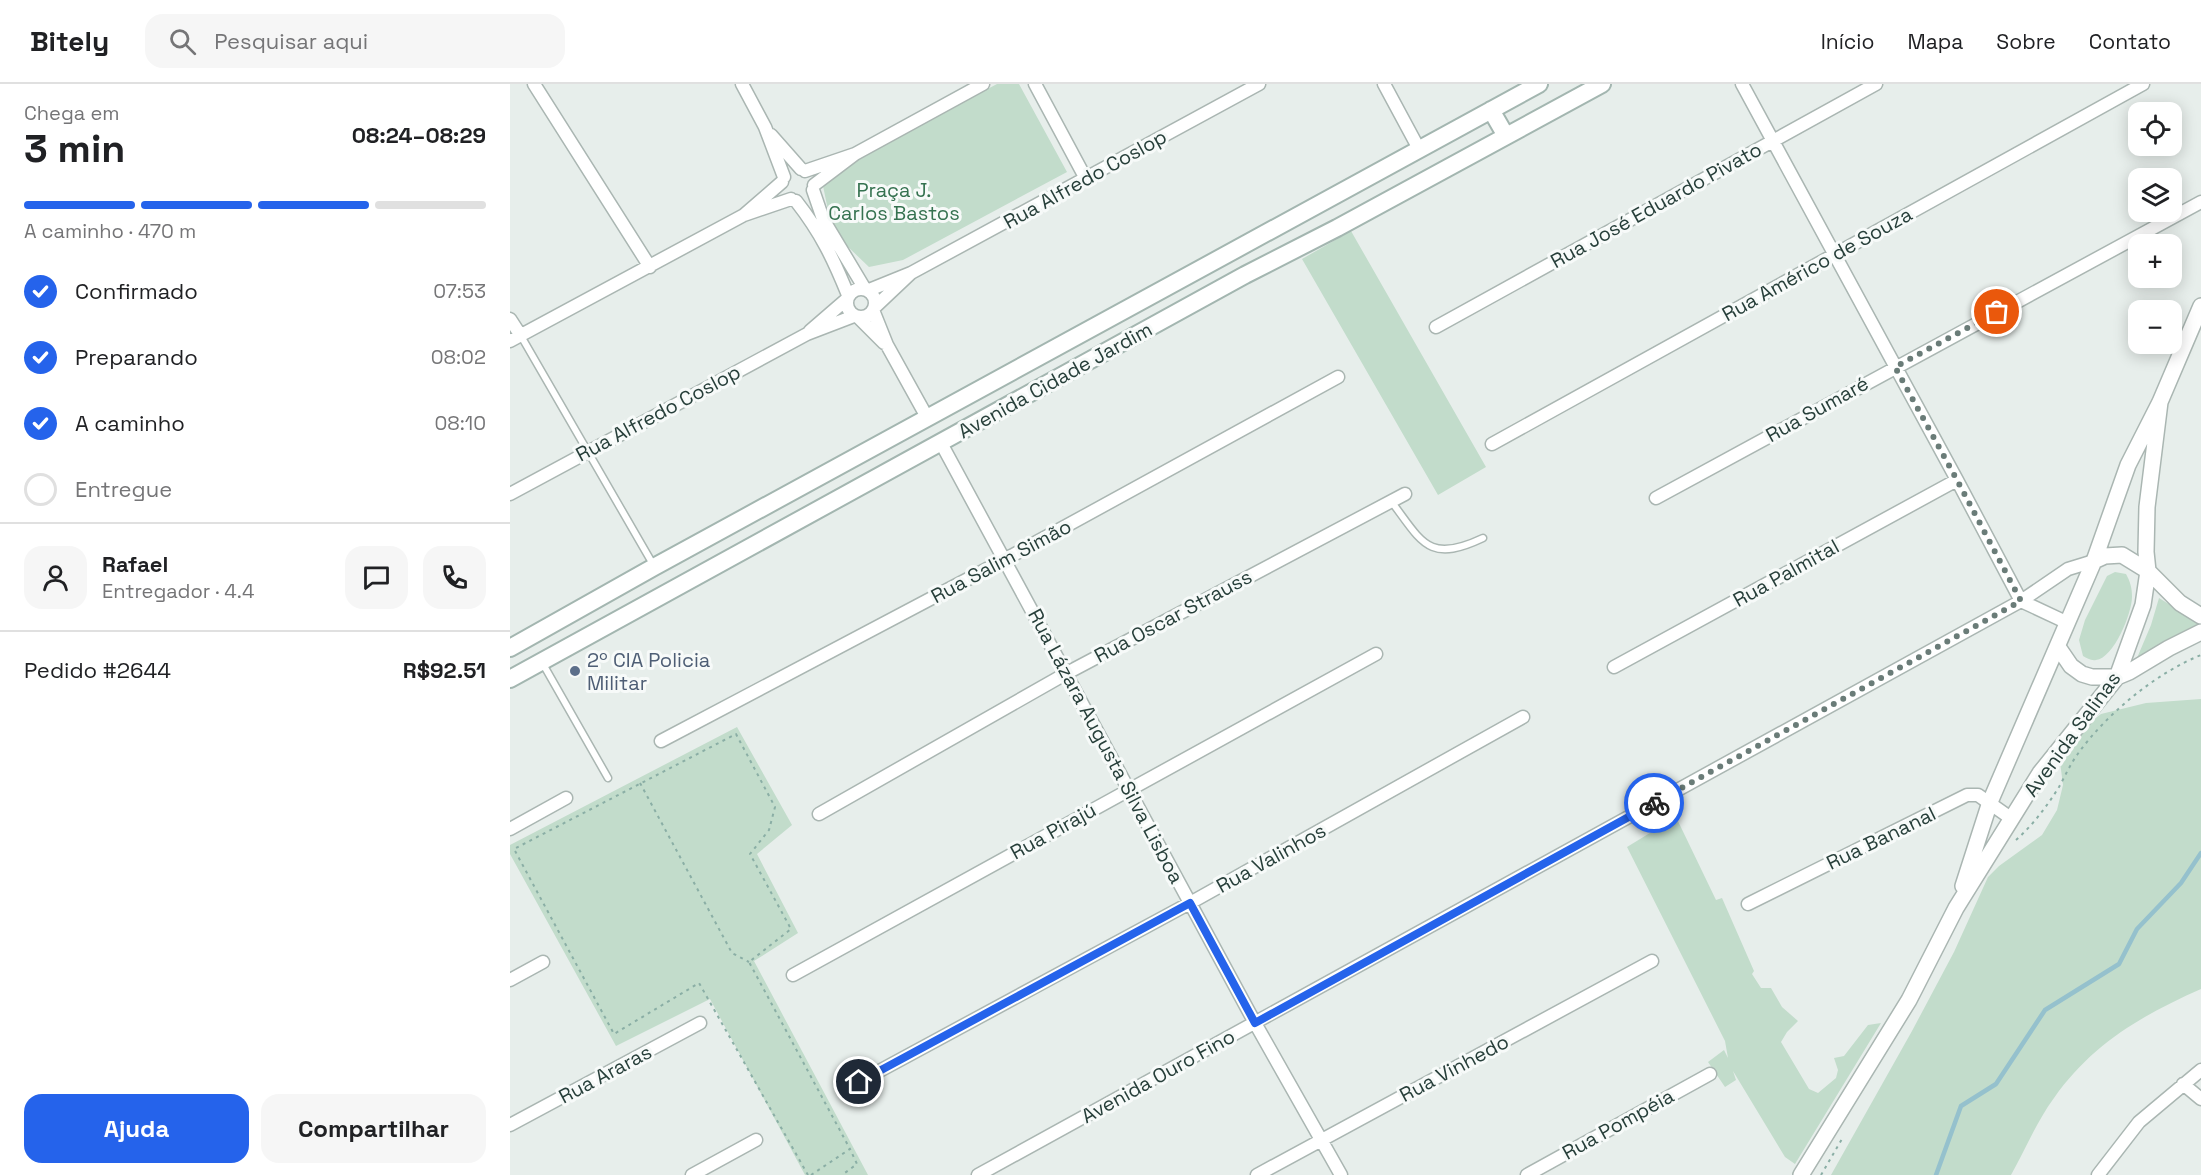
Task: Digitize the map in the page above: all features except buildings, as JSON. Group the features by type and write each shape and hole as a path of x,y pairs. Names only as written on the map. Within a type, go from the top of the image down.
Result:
{"main road":[{"name":"Avenida Cidade Jardim","path":"510,648 654,567 1539,84"},
{"name":"Avenida Cidade Jardim","path":"510,679 1245,274 1336,228 1602,84"},
{"path":"1491,110 1506,136"},
{"path":"1232,252 1245,274"},
{"path":"530,638 542,662"}],"street":[{"path":"534,84 650,267"},
{"path":"742,84 765,127 783,179 783,192 794,200 813,223 831,253 848,297 848,309 887,345"},
{"path":"510,319 515,339 744,215 806,198 813,188 855,154 983,84"},
{"path":"1035,84 1086,179"},
{"name":"Rua Alfredo Coslop","path":"911,273 1259,84"},
{"path":"1384,84 1419,149"},
{"path":"1742,84 2021,601 2068,623"},
{"name":"Rua José Eduardo Pivato","path":"1437,327 1876,84"},
{"name":"Rua Américo de Souza","path":"1492,444 2143,84"},
{"path":"765,127 811,177 823,219 874,298 874,309 887,345 928,419"},
{"path":"744,215 791,170 803,170 855,154"},
{"name":"Rua Sumaré","path":"1656,498 2201,202"},
{"path":"807,334 856,289 867,290 911,273"},
{"path":"807,334 856,316 867,316 911,273"},
{"name":"Avenida Salinas","path":"1956,908 1990,802 2094,561 2128,465 2160,402 2201,306"},
{"name":"Rua Alfredo Coslop","path":"510,494 807,334"},
{"name":"Rua Salim Simão","path":"661,741 1004,560 1338,378"},
{"name":"Avenida Salinas","path":"1802,1175 1910,1000 1956,908 2040,773 2055,751 2117,677 2143,605 2148,571 2147,507 2160,402"},
{"name":"Rua Lázara Augusta Silva Lisboa","path":"941,443 1255,1023 1341,1175"},
{"name":"Rua Palmital","path":"1614,667 1957,480"},
{"name":"Rua Oscar Strauss","path":"819,814 1067,672 1404,494"},
{"path":"2094,561 2105,556 2122,555 2148,571 2180,603 2201,616"},
{"name":"Avenida Ouro Fino","path":"978,1175 2021,601 2068,569 2094,561"},
{"path":"2058,647 2072,666 2082,674 2092,677 2117,677 2201,632"},
{"name":"Rua Pirajú","path":"793,975 1376,654"},
{"name":"Rua Valinhos","path":"859,1082 1190,903 1523,717"},
{"name":"Rua Bananal","path":"1748,904 1967,795 1978,795 2012,819"},
{"path":"510,829 566,798"},
{"path":"510,980 543,962"},
{"name":"Rua Vinhedo","path":"1257,1175 1652,962"},
{"name":"Rua Araras","path":"510,1125 700,1023"},
{"path":"2098,1175 2139,1122 2201,1070"},
{"name":"Rua Pompéia","path":"1527,1175 1710,1074"},
{"path":"2183,1083 2201,1099"},
{"path":"692,1175 756,1140"}],"lane":[{"path":"515,339 586,452 654,567"},
{"path":"1390,501 1421,541 1437,550 1463,547 1483,538"},
{"path":"542,662 608,778"}],"path":[{"path":"2009,846 2031,826 2079,752 2112,716 2149,682 2177,664 2201,654"},
{"path":"749,962 791,929 750,854 769,830 775,807 736,734 514,849 614,1034 699,983 810,1175 850,1149"},
{"path":"640,783 732,953 749,962 850,1149 857,1164 842,1175"}],"green space":[{"name":"Praça J. Carlos Bastos","path":"997,84 1019,84 1067,172 903,260 869,267 844,243 829,215 822,181 861,156"},
{"path":"1351,231 1486,467 1438,495 1302,259"},
{"path":"2115,572 2126,574 2130,582 2132,597 2129,613 2121,634 2109,652 2103,657 2091,660 2083,656 2079,640 2085,620 2107,576"},
{"path":"2159,598 2201,624 2137,658 2151,625"},
{"path":"2201,699 2201,989 2158,1009 2120,1033 2085,1062 2048,1107 2011,1175 1831,1175 1954,952 1988,877 1999,866 2042,835 2057,810 2063,785 2060,762 2074,735 2101,714 2146,703"},
{"path":"737,727 792,825 757,854 798,933 754,961 868,1175 805,1175 710,999 616,1046 510,854 510,845"},
{"path":"1676,817 1716,900 1722,898 1754,971 1752,974 1761,988 1771,988 1782,1007 1798,1021 1781,1042 1809,1089 1818,1093 1836,1078 1838,1070 1834,1058 1844,1056 1868,1025 1881,1023 1795,1164 1785,1157 1733,1071 1736,1080 1725,1087 1708,1062 1724,1050 1728,1058 1725,1041 1627,847"}],"waterway":[{"path":"1936,1175 1961,1106 1996,1084 2045,1010 2119,964 2137,929 2181,883 2201,853"}],"way so far":[{"path":"1654,803 2021,601 1895,367 1997,312"}],"place":[{"name":"2º CIA Policia Militar","path":"575,671"}],"route":[{"path":"859,1082 1190,903 1255,1023 1654,803"}]}
